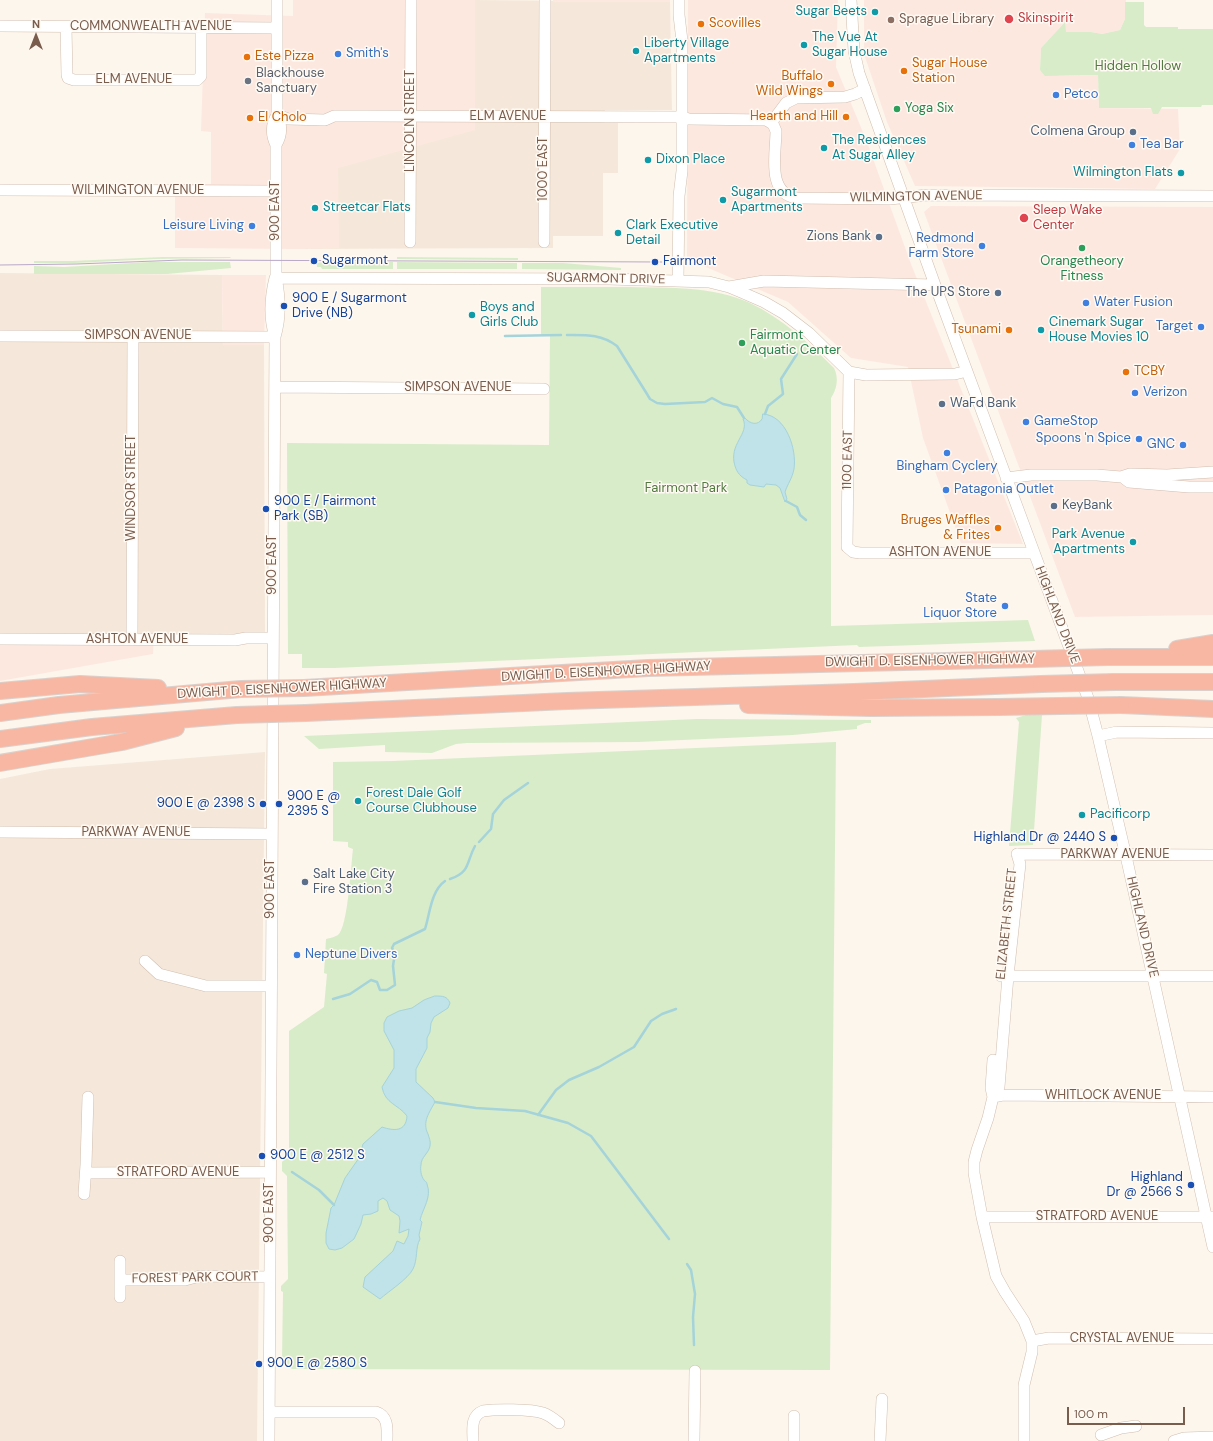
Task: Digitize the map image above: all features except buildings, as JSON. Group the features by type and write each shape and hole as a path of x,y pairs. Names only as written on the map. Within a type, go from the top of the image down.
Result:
{"highway":[{"path":"1128,657 1213,643"},
{"name":"DWIGHT D. EISENHOWER HIGHWAY","path":"0,714 59,705 240,689 304,688 648,668 1108,657 1213,657"},
{"name":"DWIGHT D. EISENHOWER HIGHWAY","path":"0,739 92,727 237,715 567,701 854,692 1041,684 1213,682"},
{"path":"0,691 80,684 221,691"},
{"path":"567,701 871,708 1121,705 1213,709"},
{"path":"0,763 122,742 220,716"}],"street":[{"name":"900 EAST","path":"269,1441 275,387 275,337 271,325 271,293 276,278 276,145 280,138 281,122 276,113 277,0"},
{"name":"LINCOLN STREET","path":"410,242 411,0"},
{"name":"1000 EAST","path":"544,242 546,0"},
{"path":"678,280 678,200 682,171 682,41 679,0"},
{"name":"HIGHLAND DRIVE","path":"851,0 854,50 859,73 935,285 1088,698 1126,855 1179,1096 1210,1217 1213,1247"},
{"name":"COMMONWEALTH AVENUE","path":"0,26 277,28"},
{"name":"ELM AVENUE","path":"66,27 66,70 68,78 74,80 197,80 201,76 201,27"},
{"path":"682,117 689,119 766,120 771,123 786,103 796,98 845,96 855,94 865,89"},
{"name":"ELM AVENUE","path":"276,113 324,112 334,116 682,117"},
{"name":"WILMINGTON AVENUE","path":"771,123 776,131 776,183 780,190 788,196 797,198 890,198 927,195 1213,196"},
{"name":"WILMINGTON AVENUE","path":"0,190 276,191"},
{"name":"SUGARMONT DRIVE","path":"276,278 678,280 709,282 729,287 764,281 935,285"},
{"path":"729,287 764,302 792,320 817,341 849,372 866,375 955,374 967,371"},
{"name":"SIMPSON AVENUE","path":"0,336 275,337"},
{"name":"WINDSOR STREET","path":"132,640 133,336"},
{"name":"1100 EAST","path":"847,547 849,372"},
{"name":"SIMPSON AVENUE","path":"275,387 544,389"},
{"path":"1006,478 1031,475 1098,475 1121,477 1130,474 1175,475 1213,472"},
{"path":"1121,477 1129,482 1189,487 1213,487"},
{"name":"ASHTON AVENUE","path":"847,547 853,552 860,553 1034,553"},
{"name":"ASHTON AVENUE","path":"0,639 235,640 246,638 273,638"},
{"path":"1098,736 1117,732 1213,733"},
{"name":"PARKWAY AVENUE","path":"0,832 272,834"},
{"name":"PARKWAY AVENUE","path":"1018,854 1213,855"},
{"name":"ELIZABETH STREET","path":"1018,854 1013,864 1004,976 991,1088 993,1097 974,1162 975,1179 982,1216 996,1276 1024,1321 1032,1341 1032,1352 1024,1385 1024,1441"},
{"path":"145,961 159,974 206,986 271,986"},
{"path":"1004,976 1213,976"},
{"name":"WHITLOCK AVENUE","path":"993,1097 1003,1095 1213,1096"},
{"path":"84,1194 88,1097"},
{"name":"STRATFORD AVENUE","path":"86,1173 270,1172"},
{"name":"STRATFORD AVENUE","path":"982,1216 1210,1217"},
{"name":"FOREST PARK COURT","path":"120,1261 120,1297"},
{"name":"FOREST PARK COURT","path":"120,1280 185,1280 200,1276 269,1277"},
{"name":"CRYSTAL AVENUE","path":"1032,1341 1049,1338 1213,1339"},
{"path":"694,1371 694,1441"},
{"path":"880,1441 882,1399"},
{"path":"473,1441 474,1420 478,1413 489,1410 532,1410 545,1413 559,1423"},
{"path":"269,1412 369,1411 382,1416 387,1426 387,1441"},
{"path":"794,1416 794,1441"},
{"path":"1100,1434 1121,1428 1136,1426"},
{"path":"1174,1441 1184,1438 1213,1438"}],"shaded area":[{"path":"293,0 475,0 475,130 338,168 339,248 175,248 175,184 211,184 211,132 201,131 205,13 293,16"},
{"path":"475,0 670,2 672,110 605,110 605,123 618,123 618,173 603,173 603,236 553,236 553,248 292,249 293,133 475,130"},
{"path":"553,0 670,0 670,2 553,2"},
{"path":"688,0 838,0 836,67 867,142 911,264 1023,544 961,543 923,438 908,367 851,358 788,302 687,259"},
{"path":"864,0 1126,0 1125,19 1120,30 1102,34 1091,32 1065,32 1065,22 1041,48 1040,70 1060,76 1098,75 1099,108 1178,109 1180,149 1155,189 915,186 887,122 864,54"},
{"path":"931,206 1213,207 1213,615 1075,617 924,212"},
{"path":"0,273 222,275 223,345 264,345 265,634 0,633"},
{"path":"222,275 266,275 264,345 223,345"},
{"path":"0,633 154,633 153,654 0,681"},
{"path":"265,752 257,1441 0,1441 0,779 50,769"}],"green space":[{"name":"Hidden Hollow","path":"1125,2 1144,2 1144,25 1146,27 1213,29 1213,105 1202,105 1201,107 1162,107 1158,114 1153,114 1151,108 1099,108 1098,75 1045,76 1040,70 1041,48 1065,22 1066,32 1091,32 1102,34 1120,30 1125,19"},
{"path":"163,257 231,258 34,263 34,261"},
{"path":"397,257 518,258 518,260 397,259"},
{"path":"150,262 230,262 231,268 167,274 34,274 34,266 64,267"},
{"path":"393,262 393,269 322,269 321,267 317,267 317,263"},
{"path":"397,262 517,263 517,269 397,269"},
{"path":"522,263 563,263 621,268 621,270 522,269"},
{"name":"Fairmont Park","path":"541,287 691,289 721,293 736,297 774,316 815,350 834,368 836,372 836,387 831,398 831,626 1028,620 1035,641 859,647 857,645 334,668 302,668 302,654 288,654 287,443 549,445 550,335 541,335"},
{"path":"1026,715 1042,715 1033,845 1009,846 1019,722 1016,718"},
{"path":"697,719 871,720 871,723 865,723 857,726 857,729 793,735 638,742 467,743 456,744 432,753 385,752 385,745 319,749 304,736"},
{"path":"836,742 830,1370 292,1369 282,1360 283,1292 281,1291 281,1286 288,1279 287,1176 282,1171 282,1162 289,1154 289,1031 324,1007 327,974 324,973 326,939 338,935 344,920 347,908 353,849 348,847 348,842 333,841 333,762 393,761"}],"water":[{"path":"763,414 778,420 784,427 792,443 794,452 794,469 785,492 787,499 785,502 780,488 776,485 766,484 764,487 750,485 747,483 747,480 737,471 735,466 734,451 744,430 743,419 745,418 752,423 758,423 762,419"},
{"path":"435,996 444,997 448,999 450,1003 448,1008 434,1017 427,1038 427,1048 416,1069 416,1082 433,1098 435,1102 426,1122 426,1130 430,1140 430,1146 421,1162 421,1172 428,1189 428,1198 420,1220 422,1222 419,1235 420,1239 413,1269 403,1281 380,1299 363,1287 365,1277 393,1251 397,1241 404,1244 408,1236 409,1229 399,1233 399,1216 390,1210 387,1201 383,1198 378,1201 378,1211 363,1215 361,1224 354,1239 342,1248 335,1250 329,1249 326,1243 326,1233 331,1208 334,1205 345,1178 359,1158 363,1144 382,1127 399,1129 402,1128 406,1121 407,1116 386,1097 382,1087 394,1068 394,1050 384,1031 384,1023 387,1017 399,1011 412,1008 424,1000"}],"waterway":[{"path":"505,336 561,335"},
{"path":"567,335 587,335 599,337 617,346 650,399 657,403 705,402 712,398 723,404 737,407 744,418"},
{"path":"765,414 768,406 783,394 781,379 797,354"},
{"path":"786,501 797,507 800,515 806,520"},
{"path":"479,842 491,829 493,814 504,800 528,783"},
{"path":"450,879 465,870 475,846"},
{"path":"333,999 350,994 371,980 377,982 380,990 387,990 395,985 393,966 395,953 392,948 394,944 425,929 434,896 440,885 445,881"},
{"path":"538,1115 556,1090 569,1080 599,1067 634,1047 651,1021 662,1014 676,1009"},
{"path":"435,1102 476,1108 525,1111 568,1123 591,1136 669,1239"},
{"path":"292,1172 319,1190 334,1205"},
{"path":"687,1264 691,1270 695,1294 693,1317 694,1345"}],"tram line":[{"path":"0,265 182,260 662,262"}],"place":[{"name":"Sugar Beets","path":"875,12"},
{"name":"Skinspirit","path":"1009,19"},
{"name":"Sprague Library","path":"891,20"},
{"name":"Scovilles","path":"701,24"},
{"name":"The Vue At Sugar House","path":"804,45"},
{"name":"Liberty Village Apartments","path":"636,51"},
{"name":"Smith's","path":"338,54"},
{"name":"Este Pizza","path":"247,57"},
{"name":"Sugar House Station","path":"904,71"},
{"name":"Blackhouse Sanctuary","path":"248,81"},
{"name":"Buffalo Wild Wings","path":"831,84"},
{"name":"Petco","path":"1056,95"},
{"name":"Yoga Six","path":"897,109"},
{"name":"Hearth and Hill","path":"846,117"},
{"name":"El Cholo","path":"250,118"},
{"name":"Colmena Group","path":"1133,132"},
{"name":"Tea Bar","path":"1132,145"},
{"name":"The Residences At Sugar Alley","path":"824,148"},
{"name":"Dixon Place","path":"648,160"},
{"name":"Wilmington Flats","path":"1181,173"},
{"name":"Sugarmont Apartments","path":"723,200"},
{"name":"Streetcar Flats","path":"315,208"},
{"name":"Sleep Wake Center","path":"1024,218"},
{"name":"Leisure Living","path":"252,226"},
{"name":"Clark Executive Detail","path":"618,233"},
{"name":"Zions Bank","path":"879,237"},
{"name":"Redmond Farm Store","path":"982,246"},
{"name":"Orangetheory Fitness","path":"1082,248"},
{"name":"Sugarmont","path":"314,261"},
{"name":"Fairmont","path":"655,262"},
{"name":"The UPS Store","path":"998,293"},
{"name":"Water Fusion","path":"1086,303"},
{"name":"900 E / Sugarmont Drive (NB)","path":"284,306"},
{"name":"Boys and Girls Club","path":"472,315"},
{"name":"Target","path":"1201,327"},
{"name":"Tsunami","path":"1009,330"},
{"name":"Cinemark Sugar House Movies 10","path":"1041,330"},
{"name":"Fairmont Aquatic Center","path":"742,343"},
{"name":"TCBY","path":"1126,372"},
{"name":"Verizon","path":"1135,393"},
{"name":"WaFd Bank","path":"942,404"},
{"name":"GameStop","path":"1026,422"},
{"name":"Spoons 'n Spice","path":"1139,439"},
{"name":"GNC","path":"1183,445"},
{"name":"Bingham Cyclery","path":"947,453"},
{"name":"Patagonia Outlet","path":"946,490"},
{"name":"KeyBank","path":"1054,506"},
{"name":"900 E / Fairmont Park (SB)","path":"266,509"},
{"name":"Bruges Waffles & Frites","path":"998,528"},
{"name":"Park Avenue Apartments","path":"1133,542"},
{"name":"State Liquor Store","path":"1005,606"},
{"name":"Forest Dale Golf Course Clubhouse","path":"358,801"},
{"name":"900 E @ 2398 S","path":"263,804"},
{"name":"900 E @ 2395 S","path":"279,804"},
{"name":"Pacificorp","path":"1082,815"},
{"name":"Highland Dr @ 2440 S","path":"1114,838"},
{"name":"Salt Lake City Fire Station 3","path":"305,882"},
{"name":"Neptune Divers","path":"297,955"},
{"name":"900 E @ 2512 S","path":"262,1156"},
{"name":"Highland Dr @ 2566 S","path":"1191,1185"},
{"name":"900 E @ 2580 S","path":"259,1364"}]}
